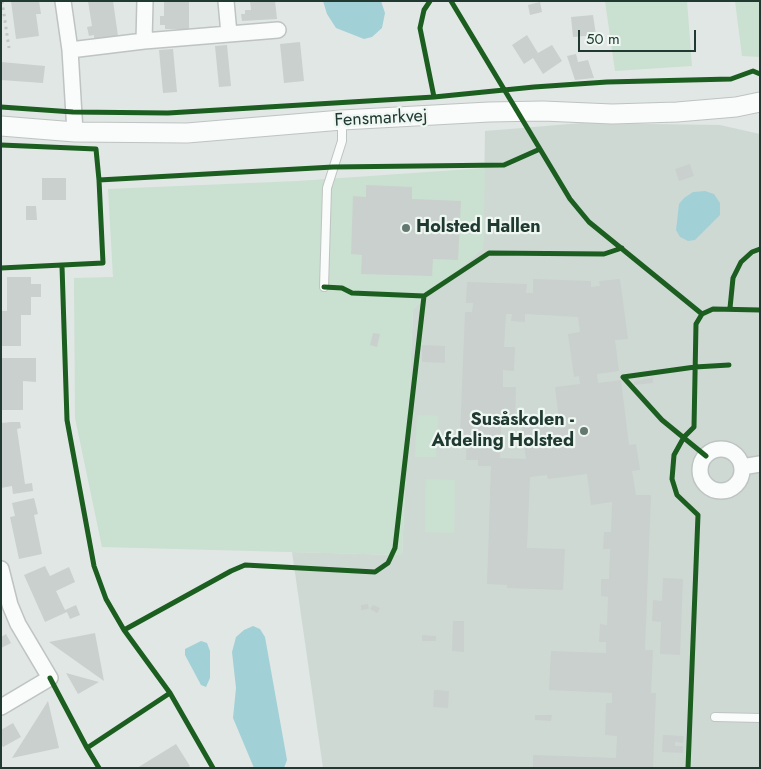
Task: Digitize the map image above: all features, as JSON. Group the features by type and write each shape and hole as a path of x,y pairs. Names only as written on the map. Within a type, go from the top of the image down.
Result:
{"street":[{"path":"62,1 70,50 75,132"},
{"path":"144,1 144,41"},
{"path":"226,1 229,34"},
{"path":"70,50 144,41 278,30"},
{"name":"Fensmarkvej","path":"1,126 75,132 187,133 342,120 498,112 543,111 612,114 677,112 736,107 760,102"},
{"path":"742,467 760,464"},
{"path":"1,568 10,605 18,624 50,678 1,708"}],"lane":[{"path":"324,287 327,188 342,141 342,120"},
{"path":"715,717 760,718"}],"path":[{"path":"2,1 9,48"}],"shaded area":[{"name":"Susåskolen - Afdeling Holsted","path":"582,123 720,125 760,134 760,768 323,768 292,552 402,555 413,309 483,248 485,131"}],"green space":[{"path":"605,1 687,1 692,66 615,71"},
{"path":"735,1 759,1 760,57 742,56"},
{"path":"485,168 483,248 413,309 402,555 102,547 75,418 74,278 113,277 108,189 298,181"},
{"path":"417,415 438,416 436,457 415,457"},
{"path":"426,479 455,480 454,533 425,532"}],"water":[{"path":"323,1 381,1 385,13 382,28 372,37 364,39 336,28 327,14"},
{"path":"705,191 714,194 720,203 720,215 695,240 688,241 680,237 676,230 679,204 693,192"},
{"path":"253,626 260,629 265,637 287,760 284,768 254,768 233,718 236,688 232,652 236,637 244,630"},
{"path":"201,641 207,643 210,651 210,678 206,687 201,685 185,655 185,649"}],"building":[{"path":"11,1 39,1 41,14 36,14 39,36 16,39"},
{"path":"88,1 113,1 118,36 94,40 94,35 89,36 87,27 92,26"},
{"path":"164,1 189,1 189,29 165,29 165,25 160,25 160,16 164,16"},
{"path":"250,1 275,1 277,19 242,21 241,14 245,14 245,10 251,10"},
{"path":"540,2 542,12 530,15 528,5"},
{"path":"593,15 596,35 573,37 571,17"},
{"path":"527,35 538,53 552,45 562,61 543,74 533,58 524,64 512,45"},
{"path":"300,42 304,81 284,83 280,44"},
{"path":"227,45 231,86 219,87 215,46"},
{"path":"173,49 177,92 163,93 159,50"},
{"path":"576,54 578,62 588,60 594,78 575,80 567,56"},
{"path":"1,62 45,66 43,83 1,80"},
{"path":"690,164 694,176 679,181 675,169"},
{"path":"42,178 66,178 66,200 42,200"},
{"name":"Holsted Hallen","path":"366,185 412,187 412,199 461,201 458,260 433,259 432,276 361,274 362,255 351,254 353,196 366,197"},
{"path":"26,206 36,206 37,220 26,220"},
{"path":"7,277 31,277 31,284 41,284 41,297 31,297 31,315 21,315 21,346 1,346 1,311 7,311"},
{"path":"533,279 591,281 591,287 600,286 599,281 620,279 628,339 615,340 619,371 597,374 598,383 621,380 629,445 636,444 640,470 632,471 636,495 651,495 645,650 653,650 651,693 656,693 653,768 533,768 533,755 616,758 617,736 605,735 606,703 612,703 612,693 549,690 551,651 606,653 606,642 599,642 600,624 607,625 608,597 601,596 601,579 609,579 610,549 603,549 604,532 611,532 612,502 591,505 587,474 548,479 547,475 530,477 527,548 565,549 563,590 507,588 507,585 487,584 491,466 478,466 478,460 466,460 467,435 460,435 465,312 472,312 473,303 466,303 467,282 527,284 526,293 533,293","holes":["506,314 512,314 511,321 525,322 525,314 578,317 580,332 568,334 574,377 579,376 580,384 555,387 559,420 521,425 526,459 500,458 501,425 515,426 516,387 503,387 503,370 514,371 515,347 504,347"]},
{"path":"373,333 380,334 377,347 370,345"},
{"path":"422,345 445,346 445,363 422,362"},
{"path":"1,358 36,358 36,382 23,381 23,410 1,410"},
{"path":"653,378 653,383 634,385 634,381"},
{"path":"20,422 21,428 17,429 25,484 32,483 33,491 13,494 12,486 1,488 1,423"},
{"path":"34,498 38,514 34,515 42,554 19,559 10,517 15,516 12,503"},
{"path":"45,566 50,576 69,567 75,582 56,591 65,610 76,605 80,615 70,619 67,612 45,622 24,575"},
{"path":"663,578 683,579 680,655 660,654 661,622 652,621 653,600 662,601"},
{"path":"368,604 369,609 361,610 361,605"},
{"path":"373,605 380,608 377,613 370,609"},
{"path":"453,621 464,621 464,652 452,651"},
{"path":"95,633 104,681 49,642"},
{"path":"6,634 11,643 1,648 1,637"},
{"path":"422,635 436,636 436,641 422,641"},
{"path":"66,673 99,682 78,694"},
{"path":"434,690 449,691 448,708 433,707"},
{"path":"48,701 59,748 12,758"},
{"path":"535,715 552,715 551,721 535,720"},
{"path":"13,723 21,737 3,747 1,744 1,730"},
{"path":"663,735 684,736 683,743 675,742 675,746 683,746 683,753 662,752"},
{"path":"176,744 190,766 188,768 137,768"}],"cycle path":[{"path":"430,1 424,10 420,28 434,97"},
{"path":"451,1 570,199 589,222 702,314"},
{"path":"1,107 73,112 168,113 434,97 607,82 731,79 753,71 760,74"},
{"path":"1,145 96,149 103,263 1,268"},
{"path":"99,180 333,167 504,165 540,149"},
{"path":"324,287 342,288 352,293 424,296 489,253 604,254 622,248"},
{"path":"730,308 733,278 741,262 752,252 760,249"},
{"path":"62,266 67,420 94,566 106,599 124,630 170,693 213,768"},
{"path":"124,630 245,565 375,572 388,563 395,548 424,296"},
{"path":"688,768 698,515 677,495 672,479 674,455 684,437 694,427 696,324 702,314 713,309 760,310"},
{"path":"706,456 662,420 623,377 695,367 729,365"},
{"path":"50,678 99,768"},
{"path":"87,748 170,693"}],"place":[{"name":"Holsted Hallen","path":"406,228"},
{"name":"Susåskolen - Afdeling Holsted","path":"584,431"}]}
